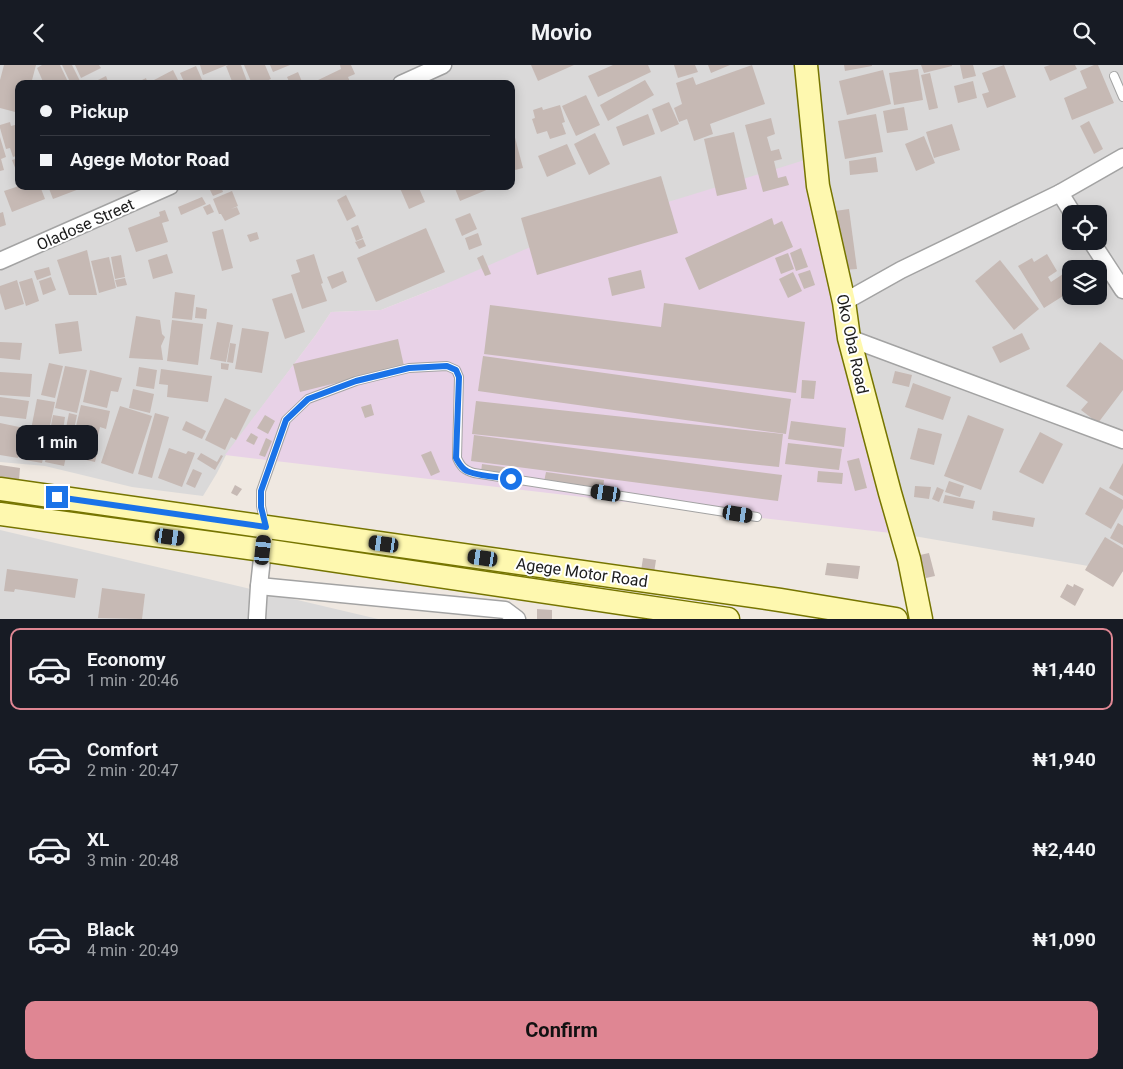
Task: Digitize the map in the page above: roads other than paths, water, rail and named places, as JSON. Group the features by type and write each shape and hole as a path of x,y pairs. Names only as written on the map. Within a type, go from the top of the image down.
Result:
{"main road":[{"name":"Oko Oba Road","path":"806,65 818,186 844,302 849,337 909,559 921,619"},
{"name":"Agege Motor Road","path":"0,489 780,600 896,619"},
{"name":"Agege Motor Road","path":"1,516 263,550 728,619"}],"street":[{"path":"410,80 443,65"},
{"path":"844,302 901,270 1060,193 1123,157"},
{"name":"Oladose Street","path":"0,261 161,190"},
{"path":"1060,193 1067,205"},
{"path":"1097,250 1123,290"},
{"path":"849,337 1123,440"},
{"path":"257,618 258,585 266,527"},
{"path":"258,585 505,610 517,619"}],"lane":[{"path":"1114,76 1123,97"},
{"path":"266,527 261,507 261,491 286,420 308,399 356,381 409,368 447,366 456,370 459,377 456,458 461,467 467,471 757,517"}]}
